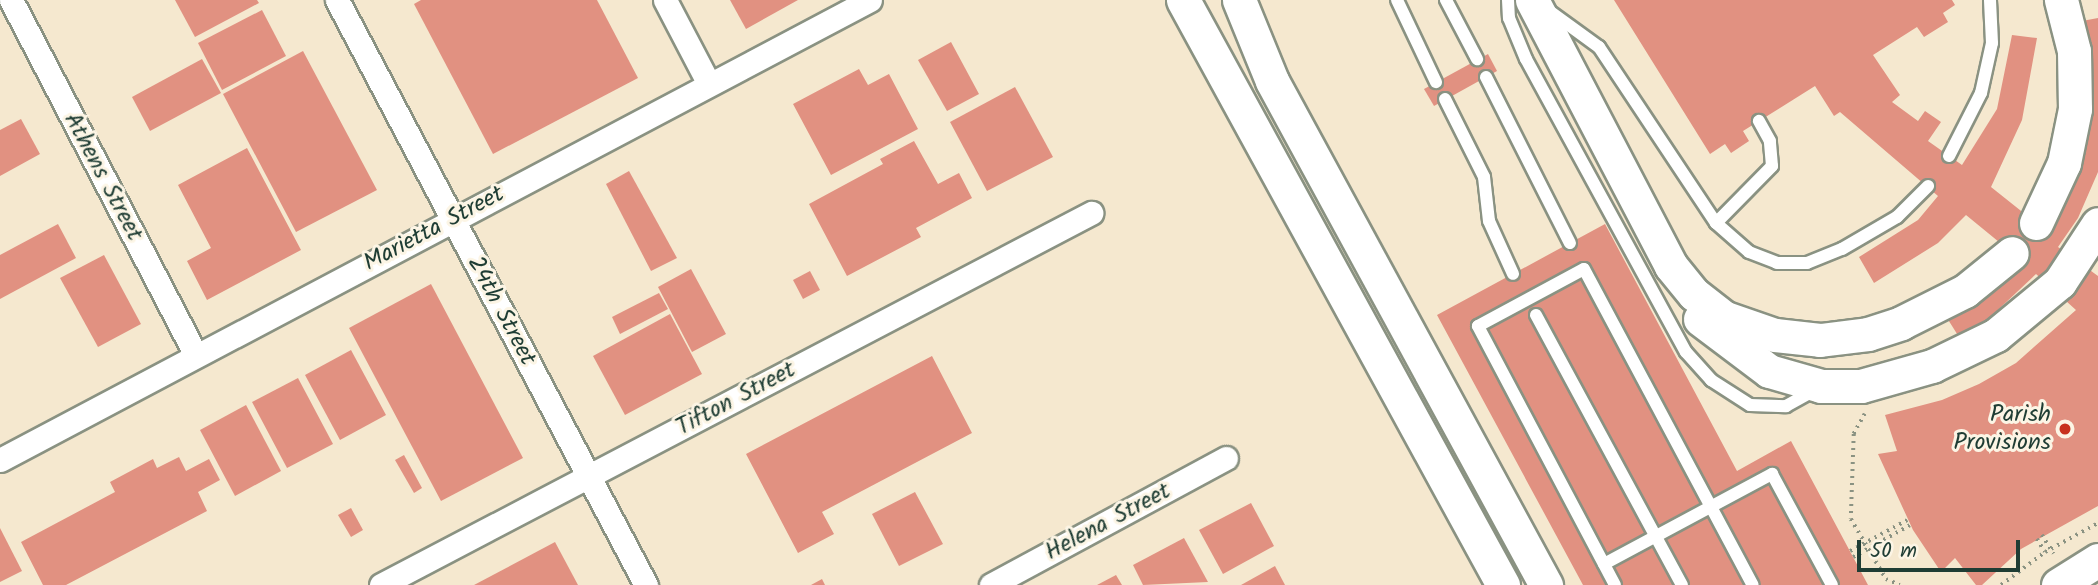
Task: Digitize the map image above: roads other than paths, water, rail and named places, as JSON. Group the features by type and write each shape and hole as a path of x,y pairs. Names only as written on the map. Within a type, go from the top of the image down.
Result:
{"main road":[{"path":"1183,0 1503,585"},
{"path":"1239,0 1263,61 1546,585"},
{"path":"1533,0 1671,266 1694,294 1723,317 1775,335 1819,340 1868,334 1901,323 1965,291 2012,253"},
{"path":"2036,223 2064,163 2075,108 2074,51 2061,0"},
{"path":"1638,204 1679,290 1709,328 1769,371 1821,386 1861,386 1973,349 2011,324 2060,282 2098,224"},
{"path":"2057,585 2098,560"}],"street":[{"name":"Athens Street","path":"11,0 196,355"},
{"name":"24th Street","path":"338,0 646,585"},
{"path":"665,0 709,84"},
{"name":"Marietta Street","path":"0,460 870,0"},
{"name":"Tifton Street","path":"381,585 1091,213"},
{"name":"Helena Street","path":"991,585 1226,458"}],"lane":[{"path":"1226,0 1263,61"},
{"path":"1397,0 1436,82"},
{"path":"1446,0 1477,60"},
{"path":"1508,0 1509,18 1526,58 1686,352 1711,380 1750,405 1786,406 1821,386"},
{"path":"1533,0 1599,47 1716,223 1749,252 1777,263 1807,263 1842,249 1897,216 1927,187"},
{"path":"1949,156 1981,93 1992,43 1990,0"},
{"path":"1486,77 1570,243"},
{"path":"1445,99 1484,177 1489,222 1513,274"},
{"path":"1716,223 1772,166 1770,141 1759,121"},
{"path":"1615,585 1478,326 1584,269 1753,585"},
{"path":"1535,315 1682,585"},
{"path":"1604,564 1772,474 1832,585"}],"place":[{"name":"Parish Provisions","path":"2065,429"}]}
